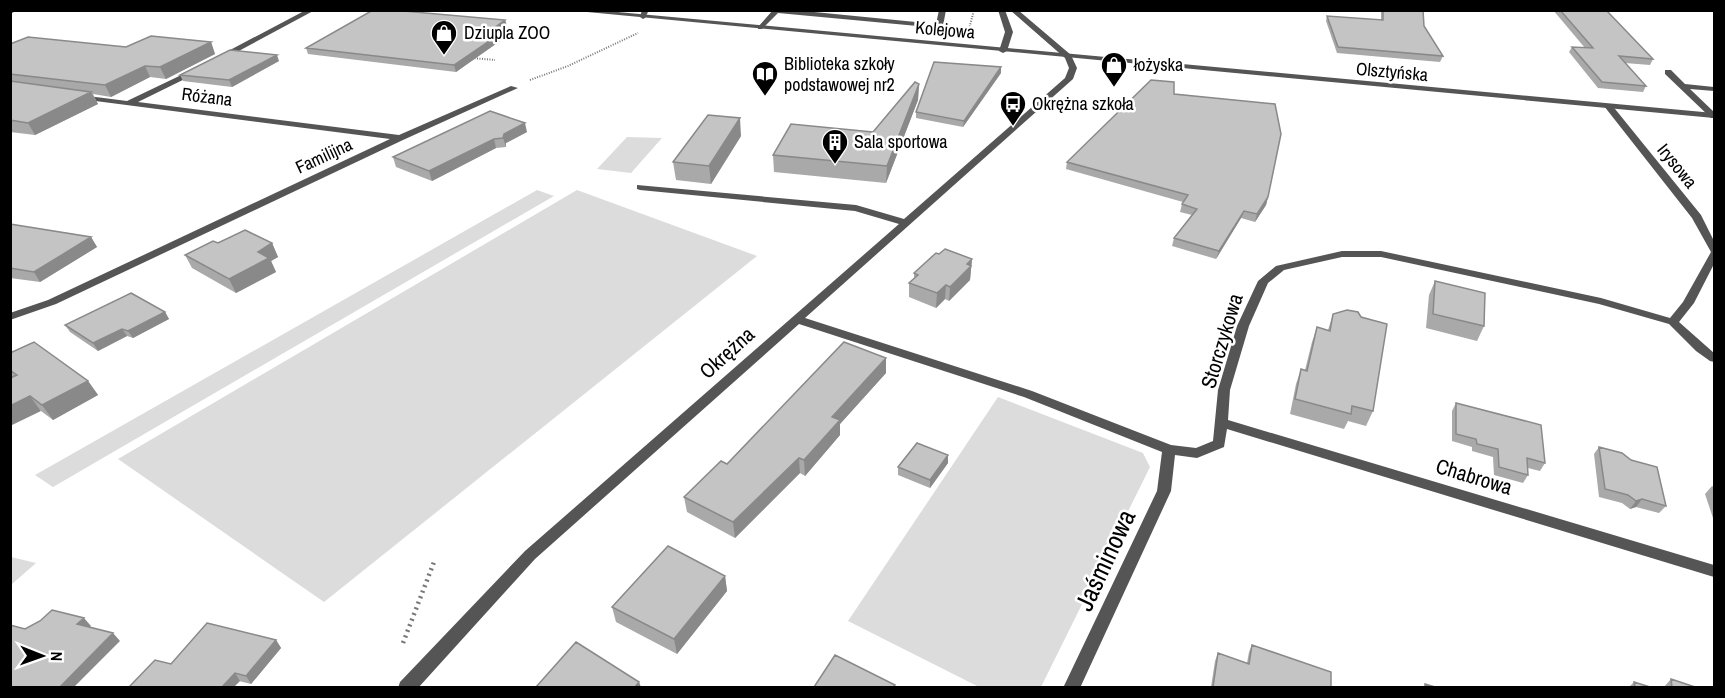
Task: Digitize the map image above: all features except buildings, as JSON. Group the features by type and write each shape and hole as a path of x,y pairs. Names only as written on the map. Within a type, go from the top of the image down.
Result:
{"street":[{"path":"10,12 15,10"},
{"path":"210,62 312,10"},
{"name":"Kolejowa","path":"569,10 645,14 760,28 1068,57"},
{"path":"760,28 777,11 939,26 943,10"},
{"path":"1001,10 1009,33 1003,51"},
{"path":"1013,10 1068,57"},
{"name":"Olsztyńska","path":"1068,57 1714,116"},
{"name":"Okrężna","path":"406,687 530,555 1068,79 1073,68 1068,57"},
{"path":"129,103 200,67"},
{"path":"1668,72 1714,116"},
{"path":"1684,86 1714,89"},
{"name":"Familijna","path":"10,317 51,302 400,138 514,88"},
{"name":"Różana","path":"70,96 400,138"},
{"name":"Irysowa","path":"1608,106 1697,217 1714,250"},
{"path":"640,187 856,208 906,223"},
{"name":"Storczykowa","path":"796,319 1028,394 1169,450 1197,453 1219,444 1224,390 1243,326 1263,281 1280,268 1342,254 1381,254 1601,301 1673,322 1714,358"},
{"path":"1673,322 1688,303 1714,255"},
{"name":"Chabrowa","path":"1222,423 1714,572"},
{"name":"Jaśminowa","path":"1071,687 1164,491 1169,450"}],"path":[{"path":"514,88 633,37 641,30"},
{"path":"463,57 495,60"},
{"path":"403,644 434,562"}],"shaded area":[{"path":"627,137 662,138 631,173 597,169"},
{"path":"537,190 554,196 53,487 35,475"},
{"path":"577,190 757,256 324,602 118,459"},
{"path":"998,397 1143,453 1150,467 1041,687 979,687 848,621"},
{"path":"10,557 36,563 11,585"}],"place":[{"name":"Dziupla ZOO","path":"444,56"},
{"name":"łożyska","path":"1114,88"},
{"name":"Biblioteka szkoły podstawowej nr2","path":"765,97"},
{"name":"Okrężna szkoła","path":"1013,127"},
{"name":"Sala sportowa","path":"835,165"}]}
